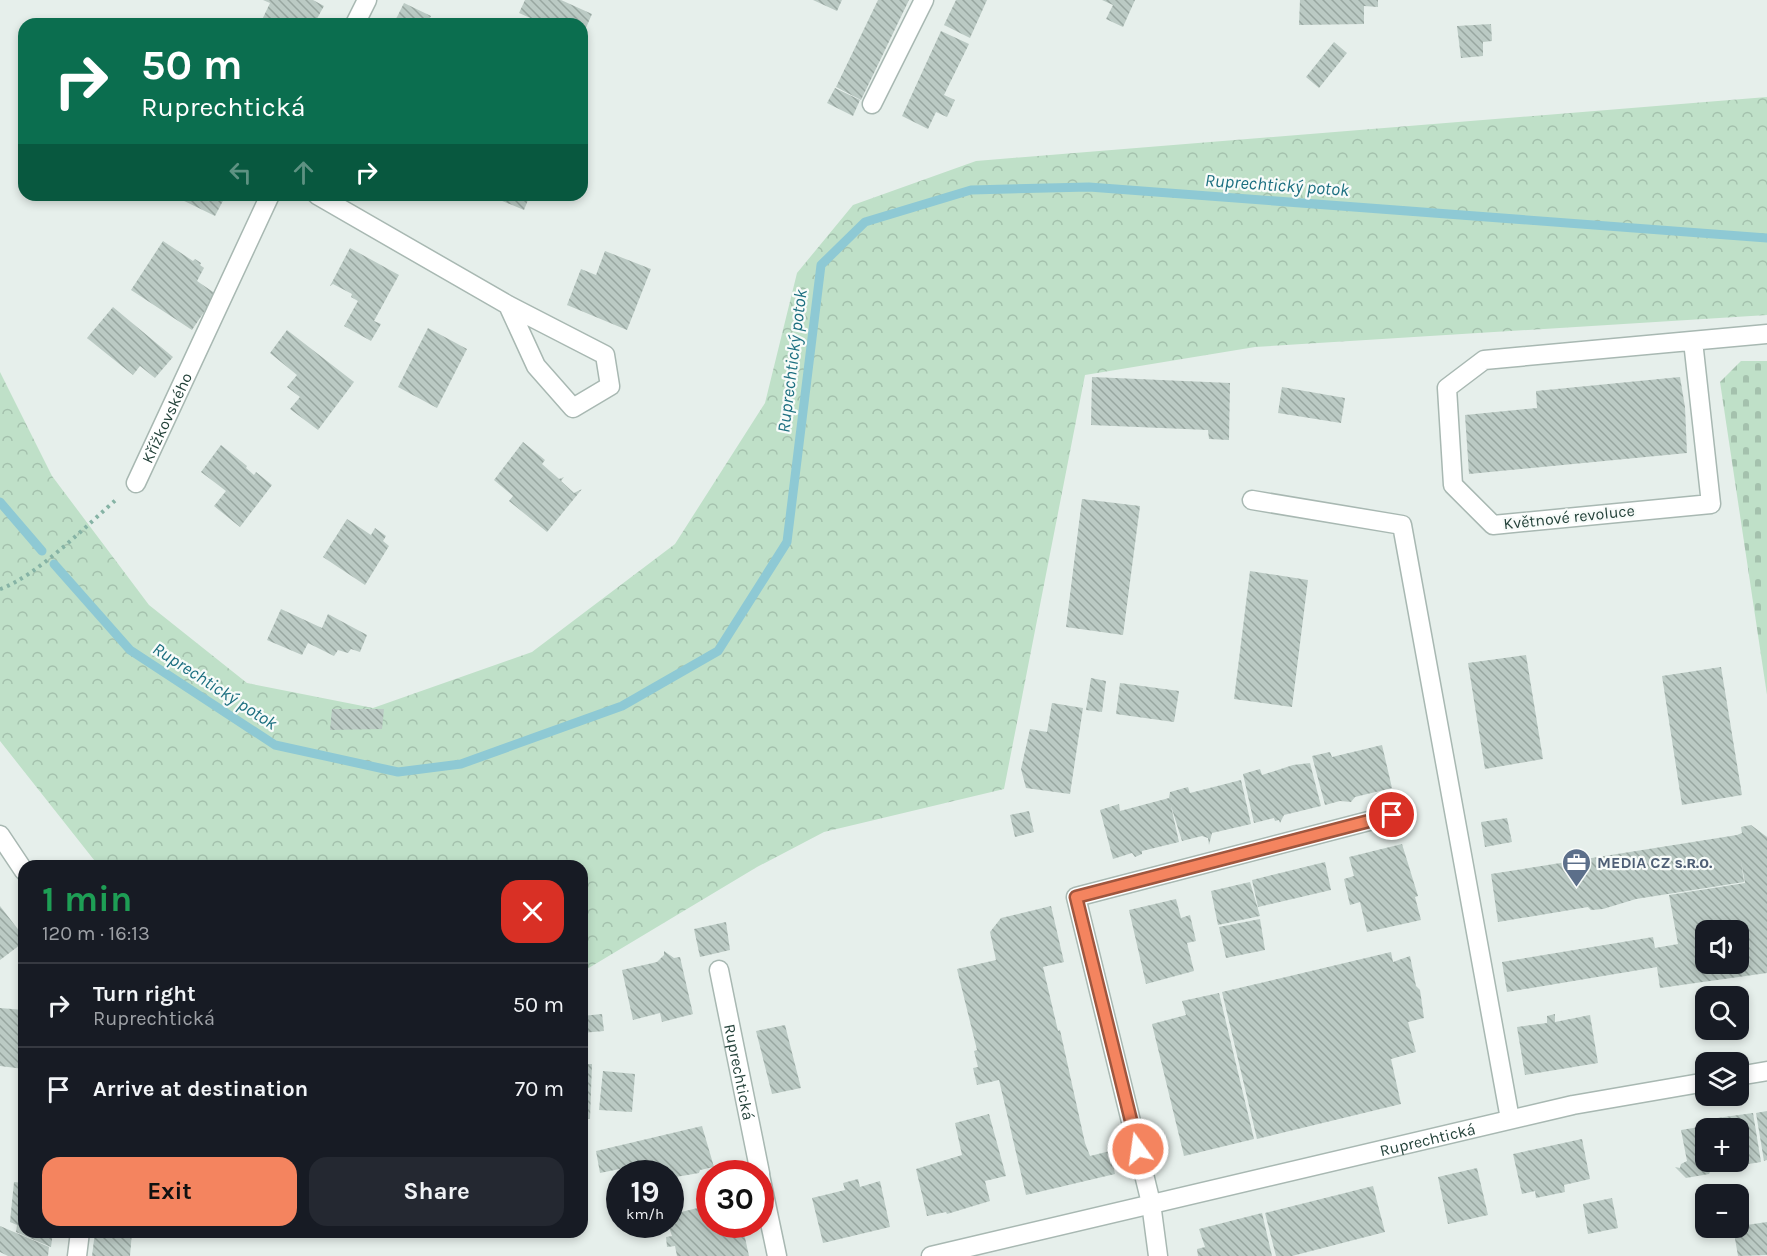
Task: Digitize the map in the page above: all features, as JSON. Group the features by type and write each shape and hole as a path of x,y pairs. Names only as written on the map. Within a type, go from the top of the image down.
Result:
{"street":[{"path":"358,18 368,0"},
{"path":"872,104 924,0"},
{"name":"Křížkovského","path":"136,483 267,201"},
{"path":"327,201 508,305 605,355 610,386 573,408 536,366 508,305"},
{"name":"Květnové revoluce","path":"1693,341 1711,504 1492,525 1453,485 1446,388 1484,360 1767,334"},
{"path":"1252,500 1402,525 1510,1119"},
{"path":"1158,1256 1151,1203 1076,897 1392,815"},
{"path":"0,835 18,861"},
{"name":"Ruprechtická","path":"719,970 757,1160"},
{"path":"1749,1074 1767,1071"},
{"name":"Ruprechtická","path":"931,1256 1510,1119 1574,1105 1695,1084"},
{"path":"77,1256 79,1238"},
{"name":"Ruprechtická","path":"773,1238 777,1256"}],"path":[{"name":"Křížkovského","path":"0,589 9,586 36,568 136,483"}],"green space":[{"path":"1767,97 1767,315 1255,347 1085,375 1004,789 824,832 757,867 588,968 588,860 94,860 0,741 0,372 52,476 149,605 247,683 373,708 532,652 675,544 765,403 797,273 853,205 976,161"},
{"path":"1741,361 1767,361 1767,695 1720,382"}],"building":[{"path":"263,0 313,0 324,6 317,18 263,18 270,3"},
{"path":"525,0 561,0 592,14 588,23 588,18 530,18 519,13"},
{"path":"813,0 842,0 837,11"},
{"path":"878,0 909,0 861,100 836,87"},
{"path":"956,0 987,0 970,38 944,25"},
{"path":"1102,0 1135,0 1123,27 1106,19 1113,5"},
{"path":"1300,0 1378,0 1378,7 1364,6 1364,24 1299,25"},
{"path":"404,3 431,16 430,18 396,18"},
{"path":"1491,24 1492,41 1483,42 1483,56 1461,58 1457,26"},
{"path":"941,31 969,44 944,95 955,100 947,117 936,112 928,129 902,116"},
{"path":"1334,42 1347,53 1319,88 1306,77"},
{"path":"835,88 860,100 853,116 827,103"},
{"path":"184,201 223,201 215,216"},
{"path":"502,201 528,201 524,210"},
{"path":"163,241 193,261 195,259 201,263 200,265 204,268 197,281 216,294 192,330 131,290"},
{"path":"350,248 399,275 374,321 381,324 371,341 344,326 358,301 351,297 352,294 333,284 330,286"},
{"path":"605,251 651,269 627,330 567,305 581,269 596,275"},
{"path":"113,307 173,357 155,378 140,366 133,375 87,338"},
{"path":"428,328 467,349 437,408 398,387"},
{"path":"287,330 354,382 318,430 290,409 300,397 287,387 297,375 270,353"},
{"path":"1092,377 1230,383 1229,440 1209,439 1208,430 1091,425"},
{"path":"1680,377 1685,407 1687,453 1469,474 1465,415 1537,408 1536,391"},
{"path":"1282,387 1345,398 1341,423 1278,413"},
{"path":"523,442 545,460 542,464 559,479 564,477 561,481 574,493 582,489 547,532 509,501 513,496 494,480"},
{"path":"221,445 247,466 246,468 254,475 256,472 272,485 240,527 214,506 226,491 201,472"},
{"path":"1082,499 1140,506 1123,635 1066,627"},
{"path":"347,519 371,535 375,528 386,536 383,541 389,546 365,585 323,557"},
{"path":"1250,571 1308,580 1292,707 1234,699"},
{"path":"281,609 322,628 328,614 367,635 360,652 351,649 348,653 338,650 334,656 308,643 302,655 267,640"},
{"path":"1526,655 1543,759 1485,769 1468,663"},
{"path":"1721,667 1742,795 1682,805 1662,676"},
{"path":"1091,678 1106,681 1102,712 1086,710"},
{"path":"1120,683 1179,691 1174,722 1116,714"},
{"path":"1052,703 1083,708 1070,794 1026,788 1021,769 1030,729 1047,732"},
{"path":"332,709 384,709 382,729 330,730"},
{"path":"1382,745 1392,788 1355,797 1351,802 1340,801 1325,805 1312,756 1330,752 1332,757"},
{"path":"1310,763 1321,806 1284,815 1280,823 1274,818 1254,823 1243,774 1260,769 1262,775 1293,765"},
{"path":"1241,780 1251,824 1212,833 1209,845 1208,838 1202,836 1182,841 1171,806 1179,842 1142,851 1142,854 1135,857 1132,853 1113,859 1100,810 1119,804 1120,811 1169,798 1170,792 1188,787 1190,793"},
{"path":"1029,811 1034,832 1015,837 1010,815"},
{"path":"1507,818 1512,842 1485,847 1481,822"},
{"path":"1751,825 1767,837 1767,973 1660,988 1657,967 1507,992 1502,962 1653,937 1655,948 1678,944 1669,895 1745,883 1741,861 1744,882 1636,899 1603,909 1591,910 1588,907 1498,922 1491,874 1742,833 1741,827"},
{"path":"1402,844 1418,896 1415,897 1421,920 1367,932 1360,902 1350,905 1344,879 1354,876 1349,857"},
{"path":"1325,862 1331,890 1258,907 1252,880"},
{"path":"1250,882 1260,916 1218,925 1211,891"},
{"path":"1176,899 1181,918 1190,915 1196,941 1187,943 1194,971 1146,984 1129,910"},
{"path":"0,906 18,929 18,946 0,960"},
{"path":"1051,906 1064,962 1043,967 1058,1031 1060,1030 1085,1143 1090,1156 1110,1151 1115,1174 1026,1195 999,1080 977,1085 973,1068 978,1067 974,1051 977,1050 957,969 996,960 990,932 1001,918"},
{"path":"1260,919 1265,950 1226,958 1219,927"},
{"path":"726,922 730,950 700,957 694,929"},
{"path":"664,951 674,958 680,957 693,1014 662,1022 660,1013 633,1020 622,970 657,962 664,955"},
{"path":"1391,952 1393,962 1410,956 1416,986 1420,990 1424,1018 1408,1022 1416,1052 1391,1059 1401,1104 1257,1139 1222,992"},
{"path":"1219,993 1254,1139 1184,1156 1152,1024 1186,1015 1182,1001"},
{"path":"0,1008 18,1010 18,1068 0,1066"},
{"path":"602,1014 604,1031 588,1032 588,1015"},
{"path":"1555,1014 1555,1022 1590,1015 1598,1063 1525,1075 1517,1027 1547,1023 1547,1016"},
{"path":"785,1025 801,1088 772,1094 756,1031"},
{"path":"588,1064 592,1064 590,1119 588,1119"},
{"path":"603,1071 635,1074 632,1112 599,1110"},
{"path":"1767,1111 1767,1160 1764,1161 1756,1113"},
{"path":"1753,1113 1761,1162 1749,1164 1749,1118 1717,1118"},
{"path":"989,1114 1006,1176 985,1181 990,1201 947,1214 946,1212 927,1216 916,1169 962,1155 955,1123"},
{"path":"702,1126 712,1160 696,1160 696,1174 684,1176 684,1160 606,1160 606,1172 600,1173 596,1151"},
{"path":"1695,1128 1695,1172 1710,1172 1709,1174 1686,1178 1675,1167 1680,1168 1681,1164 1687,1161 1681,1130"},
{"path":"1582,1139 1590,1179 1564,1185 1565,1192 1536,1198 1535,1191 1522,1194 1513,1154"},
{"path":"1477,1168 1488,1215 1448,1224 1438,1177"},
{"path":"858,1179 860,1187 880,1181 890,1227 823,1243 812,1198 845,1190 843,1183"},
{"path":"14,1182 18,1182 18,1233 16,1232 17,1225 10,1222"},
{"path":"1373,1186 1385,1232 1292,1256 1276,1256 1265,1213"},
{"path":"1612,1198 1618,1228 1588,1234 1583,1204"},
{"path":"696,1208 696,1238 745,1238 749,1256 677,1256 675,1246 667,1247 666,1238 684,1238 684,1211"},
{"path":"1262,1213 1272,1256 1198,1256 1197,1249 1205,1247 1199,1229"},
{"path":"1767,1222 1767,1255 1738,1256 1735,1238 1749,1238 1749,1225"},
{"path":"0,1226 18,1234 18,1238 28,1238 49,1247 48,1256 8,1256 0,1252"},
{"path":"30,1238 52,1238 51,1247"},
{"path":"94,1238 132,1238 130,1256 92,1256"}],"waterway":[{"name":"Ruprechtický potok","path":"54,564 130,650 275,745 398,772 461,764 622,706 718,651 787,542 821,265 865,222 971,190 1089,187 1767,238"},
{"name":"Ruprechtický potok","path":"0,502 42,551"}],"place":[{"name":"MEDIA CZ s.ʀ.ᴏ.","path":"1576,888"}],"route":[{"path":"1138,1149 1076,897 1392,815"}]}
